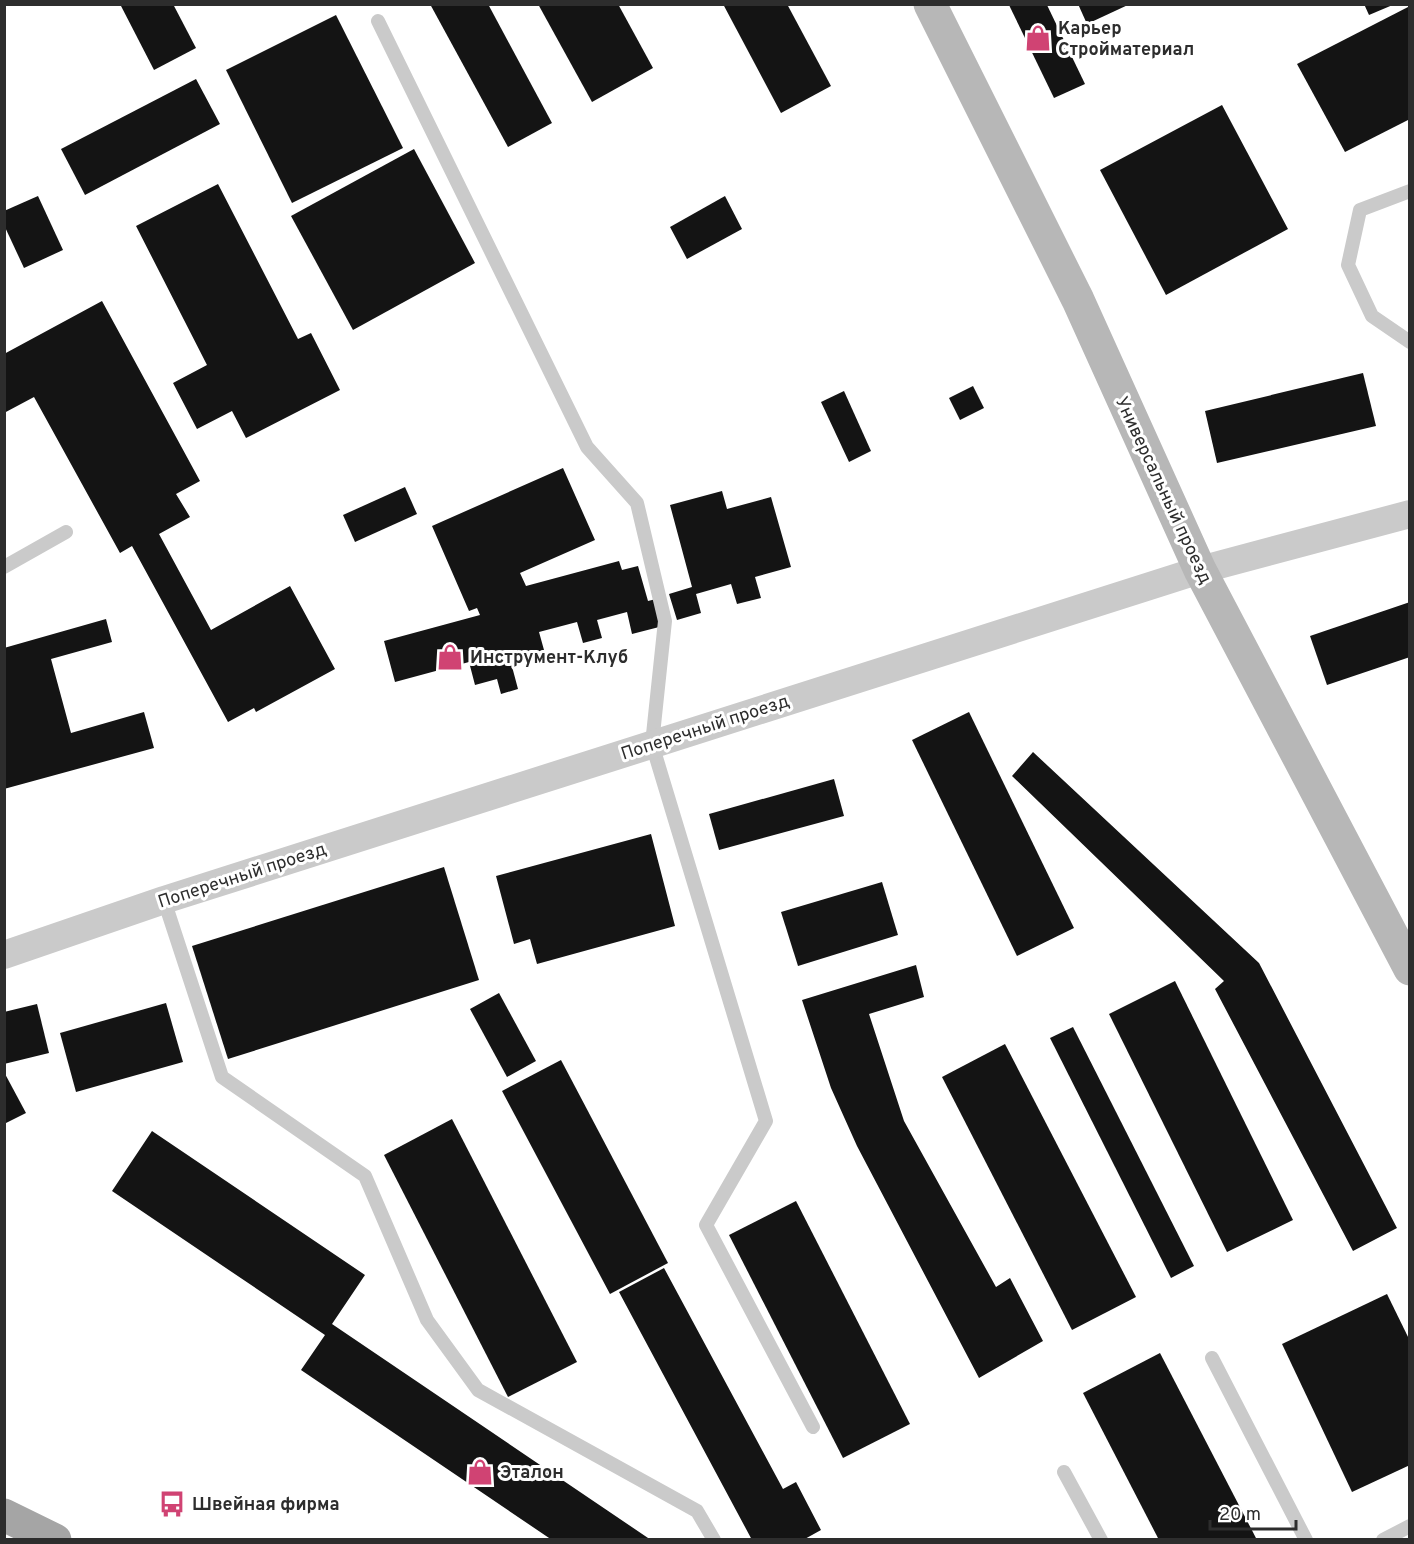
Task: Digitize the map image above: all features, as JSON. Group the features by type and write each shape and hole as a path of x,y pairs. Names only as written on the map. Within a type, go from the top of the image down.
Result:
{"main road":[{"path":"4,1515 55,1539"}],"street":[{"name":"Универсальный проезд","path":"930,4 1078,300 1200,570 1410,969"},
{"name":"Поперечный проезд","path":"4,955 164,900 1200,570 1410,514"}],"lane":[{"path":"378,21 587,447 637,503 665,621 652,744 766,1121 706,1225 813,1427"},
{"path":"1410,191 1360,210 1348,265 1372,316 1410,342"},
{"path":"4,567 66,532"},
{"path":"164,900 222,1077 365,1176 427,1320 478,1390 697,1511 714,1539"},
{"path":"1212,1358 1306,1539"},
{"path":"1064,1472 1101,1539"},
{"path":"1383,1539 1410,1526"}],"building":[{"path":"120,4 173,4 196,48 154,70"},
{"path":"430,4 488,4 552,123 508,147"},
{"path":"538,4 618,4 653,68 592,102"},
{"path":"723,4 787,4 831,86 781,113"},
{"path":"1078,4 1130,4 1087,24"},
{"path":"1364,4 1395,4 1369,15"},
{"path":"1009,5 1047,5 1085,84 1054,98"},
{"path":"1410,6 1410,119 1345,152 1297,64"},
{"path":"336,15 403,148 292,203 226,70"},
{"path":"196,79 220,124 85,195 61,149"},
{"path":"1222,105 1288,229 1166,295 1100,170"},
{"path":"414,149 475,263 353,330 291,216"},
{"path":"218,184 298,339 311,333 340,390 246,438 232,411 197,429 173,383 207,365 136,226"},
{"path":"38,196 63,250 24,268 4,225 4,211"},
{"path":"725,196 742,229 687,259 670,227"},
{"path":"102,301 200,481 176,494 190,517 159,534 211,630 290,586 335,669 256,712 254,708 228,722 132,546 120,553 34,397 4,413 4,354"},
{"path":"1363,373 1376,426 1217,463 1205,411"},
{"path":"973,386 984,408 960,420 949,398"},
{"path":"844,391 871,451 849,462 821,402"},
{"path":"563,468 595,540 520,573 526,586 619,561 622,570 638,566 648,601 656,599 663,626 632,634 627,612 597,620 602,638 583,643 577,622 539,632 544,650 510,659 518,689 501,694 497,679 475,685 469,662 395,682 384,641 480,615 477,608 469,611 432,526"},
{"path":"405,487 417,514 355,542 343,515"},
{"path":"722,491 727,509 771,497 791,567 755,577 761,598 737,604 731,584 696,594 701,613 677,620 669,594 692,587 670,505"},
{"path":"1410,602 1410,657 1327,685 1310,636"},
{"path":"106,619 112,642 51,659 71,733 144,712 154,748 4,789 4,648"},
{"path":"969,712 1074,928 1017,956 912,740"},
{"path":"1033,752 1259,963 1397,1228 1353,1251 1215,989 1224,981 1012,776"},
{"path":"834,779 844,816 719,850 709,814"},
{"path":"651,834 675,926 537,964 530,939 514,944 496,876"},
{"path":"444,867 479,980 228,1059 192,946"},
{"path":"882,882 898,935 798,966 781,912"},
{"path":"916,965 924,997 869,1014 904,1121 996,1287 1010,1278 1043,1341 979,1378 857,1146 831,1088 802,1000"},
{"path":"1175,981 1293,1220 1227,1252 1109,1014"},
{"path":"499,993 536,1061 507,1077 470,1009"},
{"path":"166,1003 183,1062 76,1092 60,1033"},
{"path":"37,1004 49,1053 4,1064 4,1012"},
{"path":"1073,1027 1194,1266 1171,1278 1050,1038"},
{"path":"1005,1044 1136,1297 1072,1330 942,1077"},
{"path":"561,1060 668,1263 610,1294 502,1091"},
{"path":"4,1072 26,1113 4,1124"},
{"path":"452,1119 577,1362 508,1397 384,1155"},
{"path":"152,1131 365,1275 332,1324 651,1540 552,1540 301,1370 325,1335 112,1191"},
{"path":"796,1201 910,1424 843,1458 729,1235"},
{"path":"664,1268 783,1489 796,1482 821,1530 803,1540 752,1540 619,1292"},
{"path":"1387,1294 1410,1341 1410,1465 1352,1492 1282,1344"},
{"path":"1160,1353 1257,1540 1159,1540 1083,1393"}],"place":[{"name":"Карьер Стройматериал","path":"1038,38"},
{"name":"Инструмент-Клуб","path":"450,657"},
{"name":"Эталон","path":"480,1472"},
{"name":"Швейная фирма","path":"172,1504"}]}
